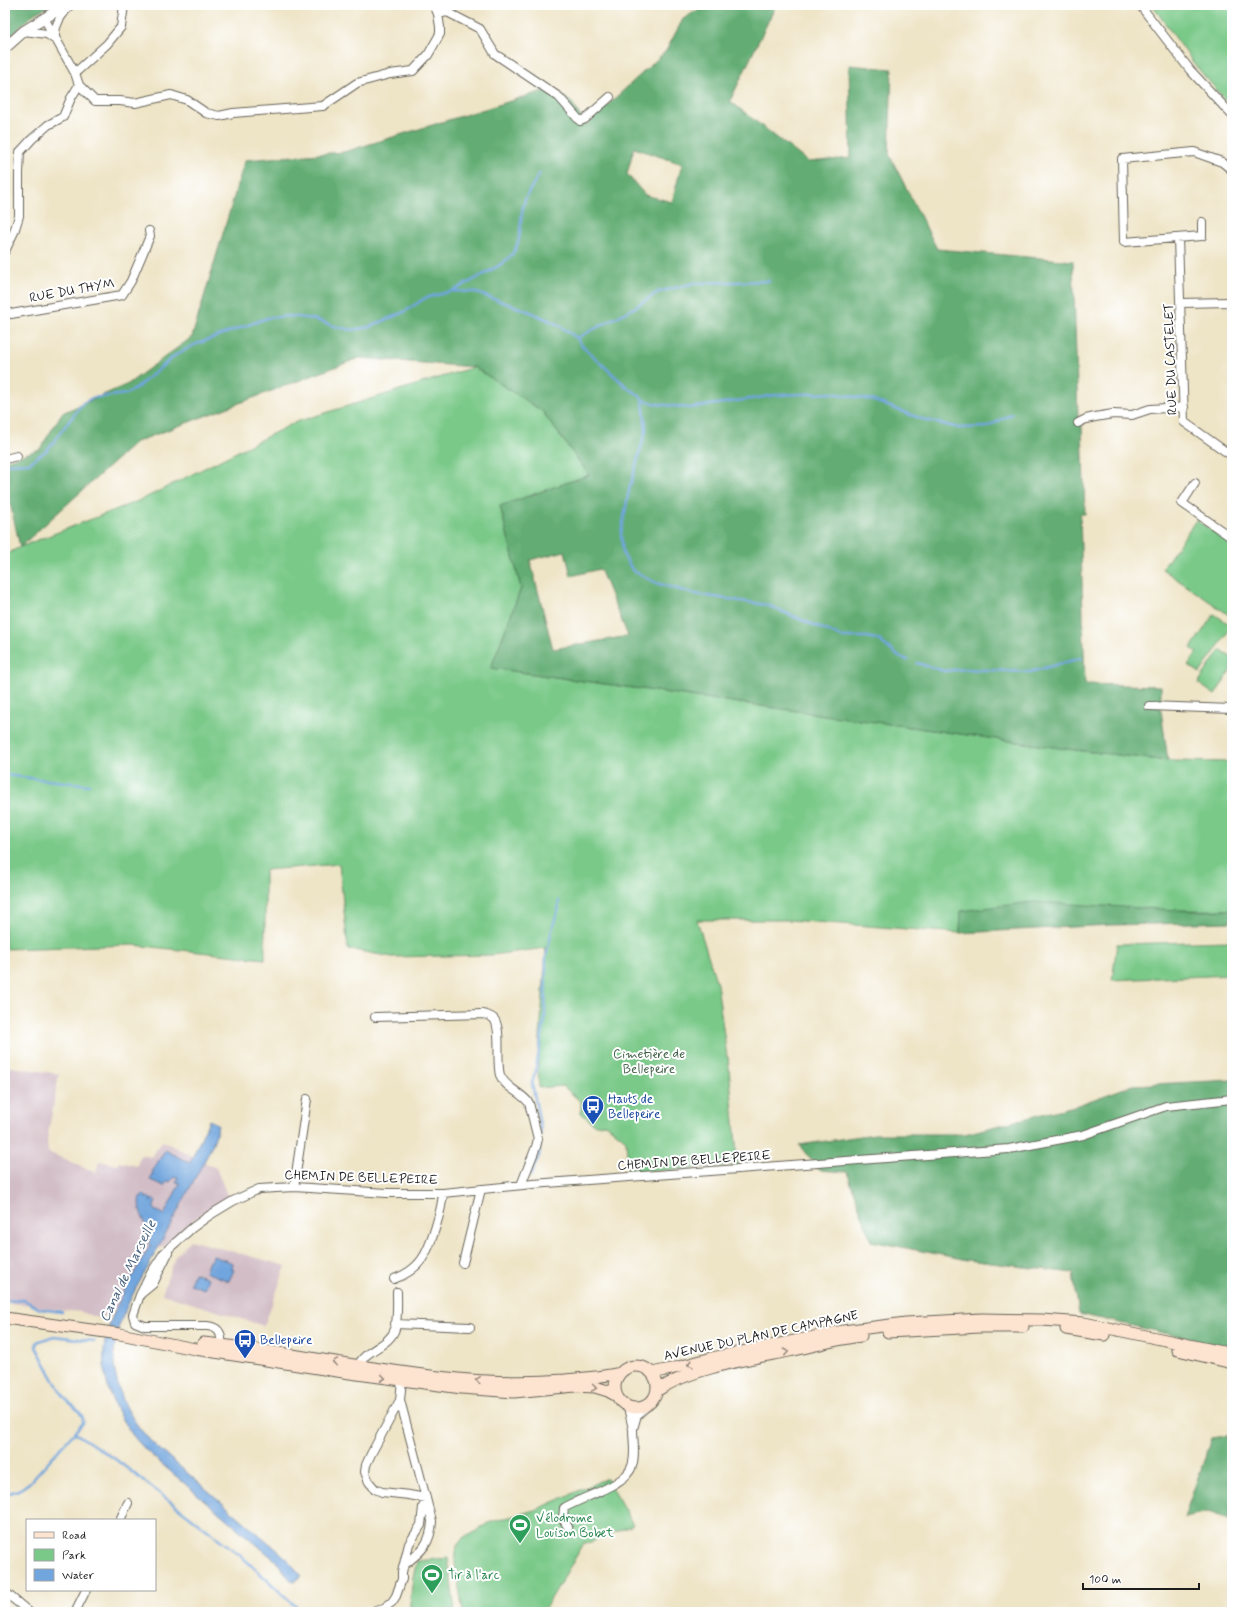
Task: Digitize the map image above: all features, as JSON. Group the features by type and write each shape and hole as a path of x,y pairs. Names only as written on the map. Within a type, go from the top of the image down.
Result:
{"main road":[{"path":"5,1318 221,1349 457,1378 516,1382 606,1376 620,1373"},
{"name":"AVENUE DU PLAN DE CAMPAGNE","path":"652,1373 843,1331 906,1323 982,1319 1042,1320 1084,1323 1232,1354"},
{"name":"AVENUE DU PLAN DE CAMPAGNE","path":"658,1390 666,1384 693,1374 742,1361 853,1337 894,1332 979,1327 1042,1327 1078,1330 1232,1362"},
{"path":"221,1349 354,1374 462,1388 514,1392 576,1386 595,1387 608,1391 617,1396 628,1407 641,1408 647,1406 656,1396 658,1390 657,1383 652,1373 646,1368 640,1366 625,1368 620,1373 614,1385 617,1396"}],"street":[{"path":"5,48 24,31 66,5"},
{"path":"55,40 54,30 56,25 70,5"},
{"path":"75,73 107,44 121,27 124,5"},
{"path":"44,18 55,40 75,73 79,85 95,101 120,101 135,103 171,95 187,100 206,113 219,116 233,113 323,106 357,83 390,74 413,71 428,55 437,40 440,27 438,14 434,5"},
{"path":"1140,5 1190,70 1232,115"},
{"path":"438,14 447,12 480,29 495,54 559,97 580,120 585,119 610,97"},
{"path":"24,31 47,34 55,40"},
{"path":"5,251 14,232 19,216 20,152 48,125 63,117 71,98 79,85"},
{"path":"1202,222 1202,236 1124,242 1122,159 1194,152 1222,162 1232,170"},
{"name":"RUE DU THYM","path":"5,310 11,314 122,295 131,281 150,236 149,231"},
{"name":"RUE DU CASTELET","path":"1178,238 1184,422 1232,456"},
{"path":"1180,303 1232,302"},
{"path":"1078,423 1086,419 1113,414 1132,415 1150,409 1184,407"},
{"path":"5,459 16,456"},
{"path":"1196,483 1182,503 1232,538"},
{"path":"1149,706 1232,709"},
{"path":"375,1017 483,1014 495,1020 497,1028 500,1074 507,1085 529,1103 538,1139 521,1185"},
{"path":"294,1187 307,1099"},
{"name":"CHEMIN DE BELLEPEIRE","path":"221,1349 220,1332 211,1326 145,1326 137,1324 133,1320 133,1315 140,1295 160,1257 192,1228 210,1215 233,1201 259,1189 294,1187 386,1193 443,1193 521,1185 1009,1150 1083,1135 1166,1106 1232,1099"},
{"path":"463,1263 481,1189"},
{"path":"394,1279 402,1276 418,1264 427,1251 441,1208 443,1193"},
{"path":"358,1366 365,1356 390,1337 394,1330 397,1292"},
{"path":"395,1324 470,1327"},
{"path":"402,1380 400,1400 432,1521 432,1531 424,1548 404,1565"},
{"path":"400,1400 371,1454 366,1465 365,1472 369,1482 376,1489 382,1492 426,1498"},
{"path":"632,1429 637,1415 647,1406"},
{"path":"568,1527 563,1519 564,1508 614,1484 630,1472 634,1456 632,1429 628,1407"},
{"path":"376,1612 376,1610 384,1608 392,1602 396,1596 402,1579 411,1539 421,1525 423,1507 426,1498"},
{"path":"120,1519 128,1503"},
{"path":"75,1612 86,1591"},
{"path":"5,1592 29,1612"}],"shaded area":[{"path":"5,1066 59,1074 47,1140 48,1152 96,1173 99,1161 118,1165 120,1162 137,1166 140,1155 151,1157 162,1141 216,1168 228,1197 199,1216 183,1229 174,1239 160,1249 150,1245 116,1309 110,1306 107,1315 98,1318 81,1312 42,1308 34,1305 5,1303"},
{"path":"190,1240 286,1266 264,1326 162,1294 175,1257"}],"green space":[{"path":"5,5 52,5 35,13 5,41"},
{"path":"706,5 776,5 730,101 808,162 851,158 849,65 892,69 889,154 937,249 1073,261 1078,417 1082,426 1085,514 1080,514 1085,684 1161,686 1161,710 1168,761 1067,749 491,668 521,588 500,506 589,475 542,411 474,367 359,358 136,442 20,547 5,480 5,461 40,449 62,413 128,384 192,337 245,160 344,152 553,88 572,103 586,125 666,51 683,19","holes":["634,148 682,164 672,202 645,195 627,174","565,551 571,576 600,569 628,636 553,649 530,560"]},
{"path":"1152,5 1232,5 1232,108 1195,65"},
{"name":"Cimetière de Bellepeire","path":"474,367 542,411 589,475 500,506 521,588 491,668 1067,749 1168,761 1232,762 1232,910 961,911 960,933 788,920 697,920 717,984 728,1057 738,1165 628,1173 626,1140 606,1124 595,1125 581,1113 581,1102 563,1086 539,1088 538,1066 546,948 491,955 392,957 348,949 339,864 265,870 265,959 133,945 5,949 5,555 20,547 143,499 296,422"},
{"path":"1196,520 1232,544 1232,617 1162,569"},
{"path":"1214,614 1232,626 1200,673 1188,665 1197,652 1191,648"},
{"path":"1220,650 1232,658 1232,668 1215,695 1198,683"},
{"path":"1032,902 1198,911 1232,910 1232,922 1111,925 960,933 961,911"},
{"path":"1232,941 1232,975 1112,980 1117,944"},
{"path":"1232,1080 1232,1348 1079,1314 1073,1273 967,1260 871,1241 847,1172 819,1170 799,1145 875,1134 965,1134 1078,1105 1133,1085"},
{"path":"1232,1435 1232,1520 1208,1512 1184,1517 1212,1438"},
{"name":"Vélodrome Louison Bobet","path":"607,1478 633,1525 583,1545 543,1612 463,1612 455,1562 457,1546 464,1537 470,1535 488,1523 538,1509"},
{"name":"Tir à l'arc","path":"448,1558 455,1612 409,1612 413,1577 417,1561"}],"water":[{"path":"209,1120 218,1124 212,1146 127,1306 118,1329 114,1362 116,1378 127,1409 146,1435 157,1447 282,1554 302,1576 292,1582 276,1561 151,1455 139,1443 119,1415 112,1400 107,1383 104,1366 104,1349 107,1332 115,1309 150,1245 149,1232 141,1214 139,1203 140,1197 143,1194 146,1196 146,1199 148,1197 151,1199 150,1202 153,1199 156,1201 154,1206 155,1210 164,1215 180,1183 176,1182 178,1177 174,1177 170,1182 167,1181 164,1186 150,1180 153,1173 152,1172 165,1150 190,1163"},
{"path":"213,1256 233,1263 232,1269 234,1270 229,1281 205,1272 209,1261 211,1261"},
{"path":"194,1273 208,1278 204,1289 190,1284"}],"waterway":[{"path":"453,291 502,264 513,253 520,235 525,199 540,173"},
{"path":"577,338 634,308 658,292 695,283 769,281"},
{"name":"Canal de Marseille","path":"5,464 29,463 47,450 83,403 92,398 126,394 136,388 177,354 194,345 267,318 289,316 313,319 352,330 369,327 404,312 425,298 452,291 474,292 528,311 557,324 577,338 582,346 643,400 646,430 629,490 621,534 623,554 633,571 656,583 695,594 767,605 842,637 868,637 879,640 899,657 908,660"},
{"path":"643,400 657,404 690,408 776,395 832,393 872,400 922,419 959,428 987,427 1012,414"},
{"path":"917,663 944,671 965,669 1030,672 1081,658"},
{"path":"5,775 89,785"},
{"path":"540,1136 541,1130 532,1083 545,1019 546,956 558,911 559,901"},
{"path":"530,1176 539,1156 540,1145"},
{"path":"5,1301 24,1300 40,1309 62,1312"},
{"path":"5,1493 18,1490 29,1483 83,1423 82,1416 78,1410 66,1399 54,1380 36,1347 37,1342 54,1336 94,1341"},
{"path":"75,1433 115,1459 240,1555 302,1612"}],"place":[{"name":"Hauts de Bellepeire","path":"593,1126"},
{"name":"Bellepeire","path":"245,1360"},
{"name":"Vélodrome Louison Bobet","path":"520,1544"},
{"name":"Tir à l'arc","path":"432,1594"}]}
